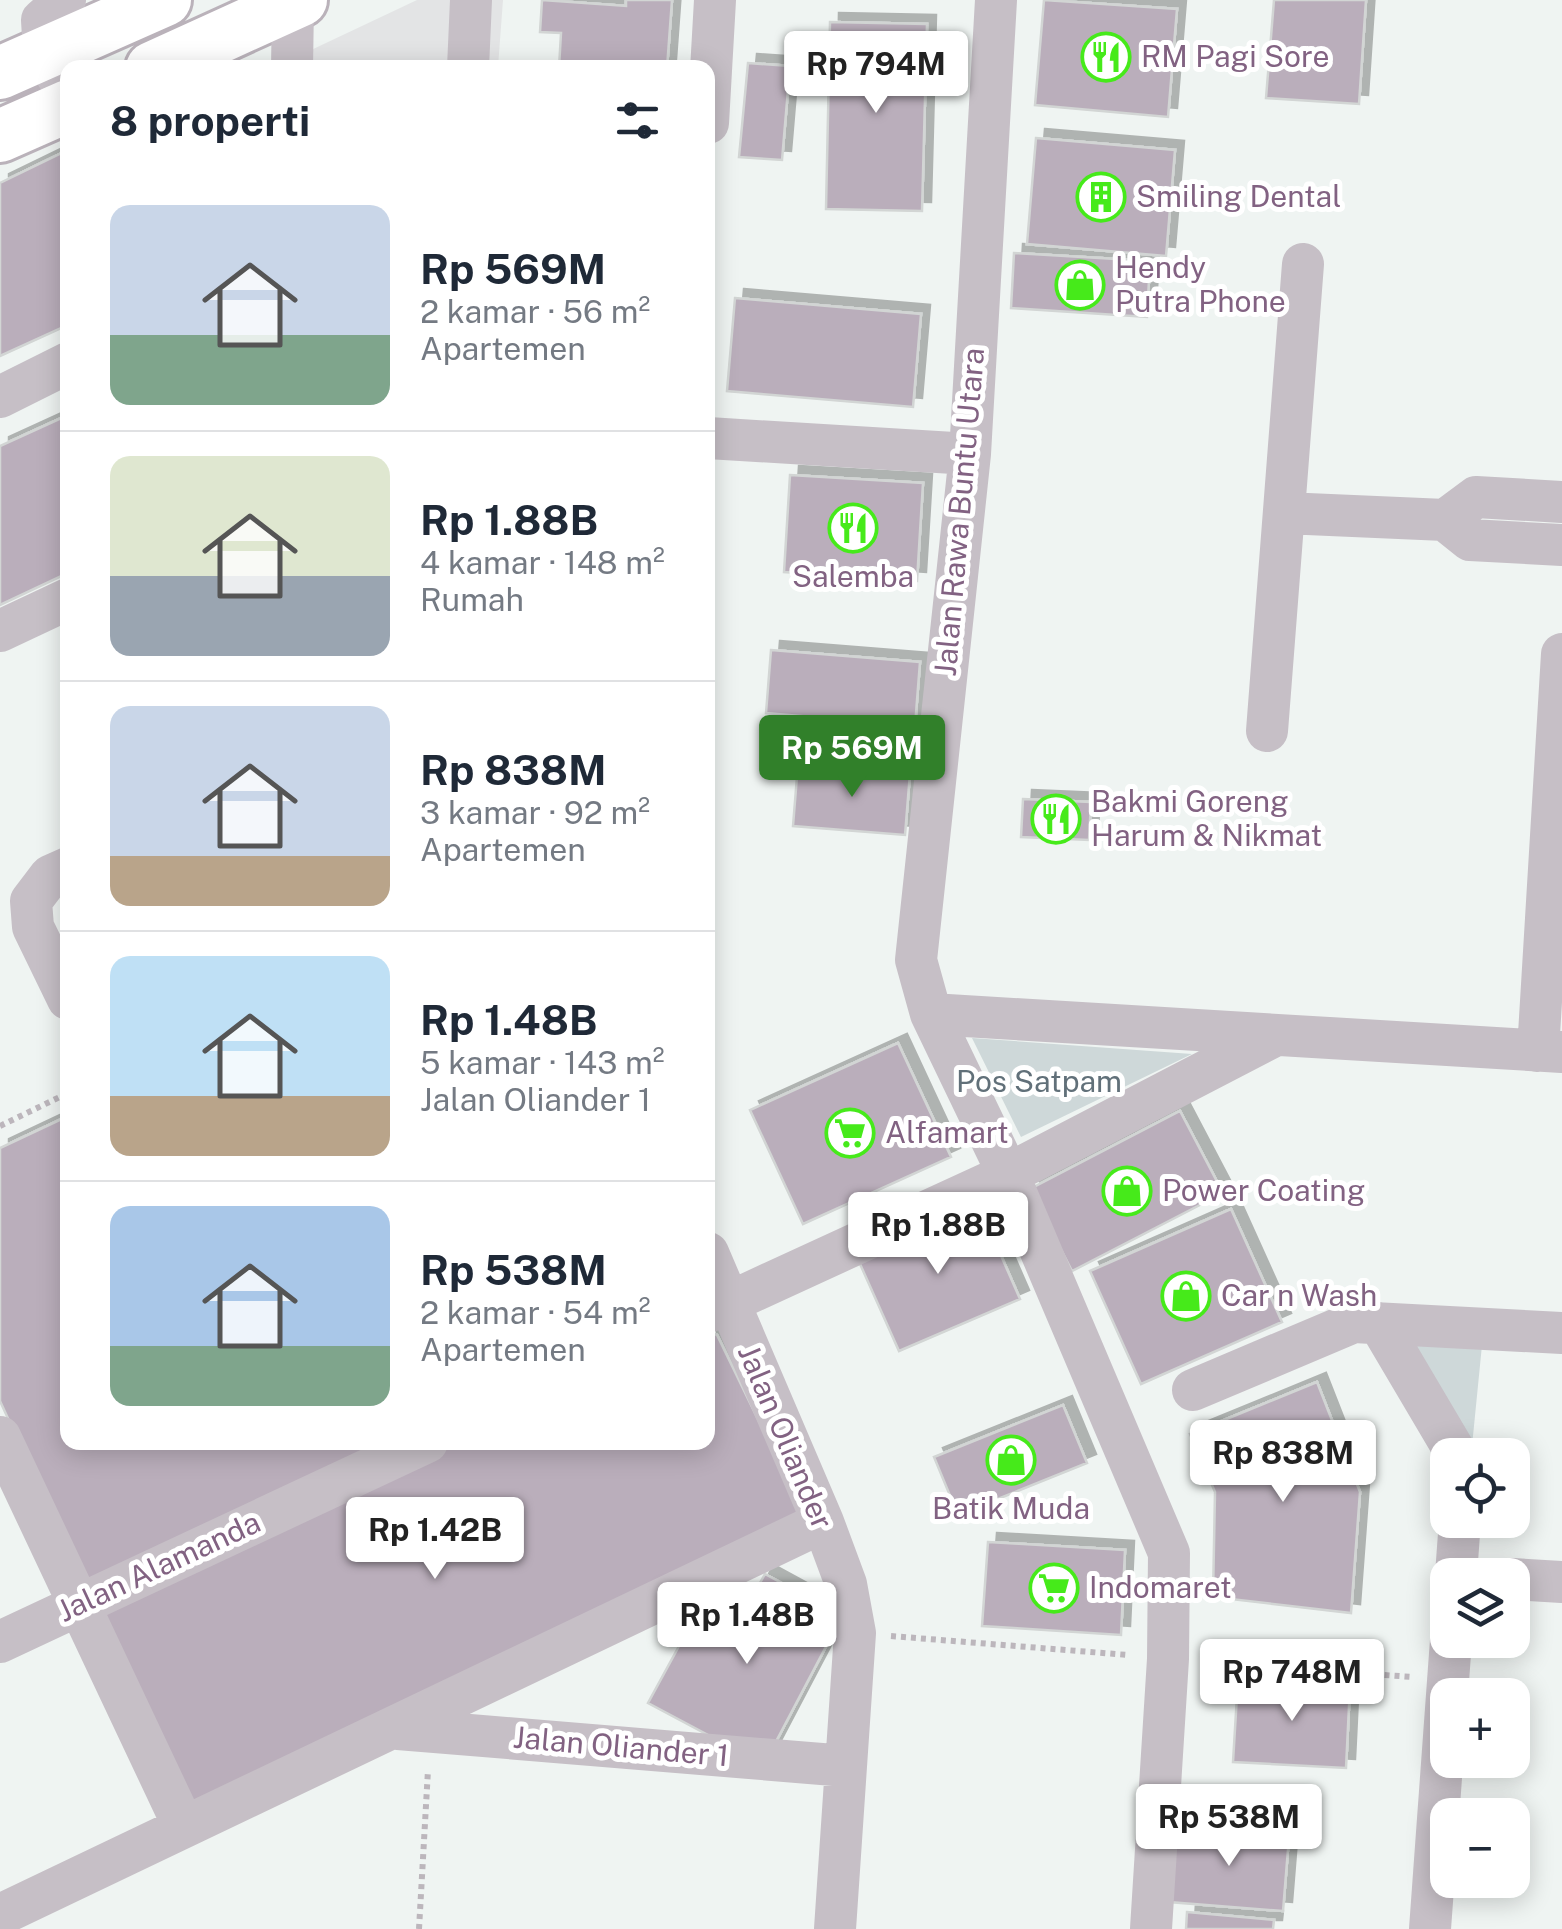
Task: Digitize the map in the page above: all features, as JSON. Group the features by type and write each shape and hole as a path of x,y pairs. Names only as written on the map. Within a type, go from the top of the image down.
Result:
{"main road":[{"path":"61,60 165,0"},
{"path":"170,60 298,2"},
{"path":"37,74 60,61"},
{"path":"0,136 60,110"}],"street":[{"path":"468,60 471,0"},
{"path":"712,60 715,0"},
{"name":"Jalan Rawa Buntu Utara","path":"996,0 970,454 916,960 931,1014 1008,1174 1169,1552 1168,1659 1151,1929"},
{"path":"37,74 42,20 62,1"},
{"path":"293,60 298,2"},
{"path":"1267,731 1303,264"},
{"path":"0,397 60,367"},
{"path":"715,438 970,454"},
{"path":"1444,520 1476,498 1562,502"},
{"path":"1284,512 1444,520 1470,540 1562,544"},
{"path":"0,631 60,603"},
{"path":"931,1014 1550,1052 1562,654"},
{"path":"60,872 50,876 31,901 32,927 60,983"},
{"path":"718,1307 1008,1174 1272,1037"},
{"name":"Jalan Oliander","path":"718,1307 823,1522 846,1584 855,1633 835,1929"},
{"path":"1193,1390 1354,1322 1562,1333"},
{"path":"1379,1323 1447,1438"},
{"path":"0,1438 183,1825"},
{"name":"Jalan Alamanda","path":"0,1642 410,1450"},
{"name":"Jalan Oliander 1","path":"0,1915 183,1825 412,1730 823,1522"},
{"path":"1530,1580 1562,1582"},
{"path":"1430,1929 1449,1660"},
{"name":"Jalan Oliander 1","path":"412,1730 846,1766"}],"path":[{"path":"0,1126 60,1097"},
{"path":"855,1633 1168,1659 1449,1660"},
{"path":"412,1730 420,1929"}],"shaded area":[{"path":"417,0 503,0 499,60 290,60"}],"green space":[{"name":"Pos Satpam","path":"972,1038 1192,1054 1021,1137"},
{"path":"1394,1331 1483,1335 1473,1438 1467,1438"}],"building":[{"path":"542,0 626,6 626,0 672,0 668,60 559,60 561,33 540,32"},
{"name":"RM Pagi Sore","path":"1044,0 1177,9 1168,117 1035,105"},
{"path":"1274,0 1366,0 1359,104 1266,98"},
{"path":"830,22 927,24 922,211 826,209"},
{"path":"748,63 790,66 782,160 739,157"},
{"name":"Smiling Dental","path":"1036,138 1175,150 1166,256 1027,244"},
{"path":"60,154 60,329 0,356 0,183"},
{"name":"Hendy Putra Phone","path":"1014,253 1150,261 1147,317 1011,308"},
{"path":"735,298 921,314 913,407 727,391"},
{"path":"60,419 60,577 0,605 0,446"},
{"name":"Salemba","path":"790,475 923,483 917,581 784,572"},
{"path":"771,650 920,662 915,726 766,713"},
{"path":"798,764 910,773 905,835 793,826"},
{"name":"Bakmi Goreng Harum & Nikmat","path":"1023,799 1091,802 1089,840 1021,837"},
{"name":"Alfamart","path":"898,1043 951,1157 803,1224 750,1110"},
{"name":"Power Coating","path":"1180,1111 1223,1193 1072,1271 1030,1189"},
{"path":"60,1120 60,1450 372,1450 84,1584 0,1401 0,1148"},
{"path":"978,1203 1020,1299 899,1351 856,1255"},
{"name":"Car n Wash","path":"1231,1209 1282,1322 1141,1384 1090,1271"},
{"path":"715,1334 808,1522 187,1805 103,1611 429,1450 715,1450"},
{"path":"1317,1382 1360,1492 1351,1613 1213,1597 1215,1492 1190,1434"},
{"name":"Batik Muda","path":"1063,1405 1087,1463 958,1515 934,1457"},
{"name":"Indomaret","path":"988,1542 1125,1550 1121,1635 982,1626"},
{"path":"765,1574 842,1616 771,1751 740,1752 648,1703 690,1626 698,1630 716,1599 743,1613"},
{"path":"1238,1679 1350,1686 1346,1768 1233,1762"},
{"path":"1174,1827 1289,1837 1283,1911 1169,1902"},
{"path":"1187,1912 1274,1920 1273,1929 1186,1929"}],"place":[{"name":"RM Pagi Sore","path":"1106,57"},
{"name":"Smiling Dental","path":"1101,197"},
{"name":"Hendy Putra Phone","path":"1080,285"},
{"name":"Salemba","path":"853,528"},
{"name":"Bakmi Goreng Harum & Nikmat","path":"1056,819"},
{"name":"Alfamart","path":"850,1133"},
{"name":"Power Coating","path":"1127,1191"},
{"name":"Car n Wash","path":"1186,1296"},
{"name":"Batik Muda","path":"1011,1460"},
{"name":"Indomaret","path":"1054,1588"}]}
